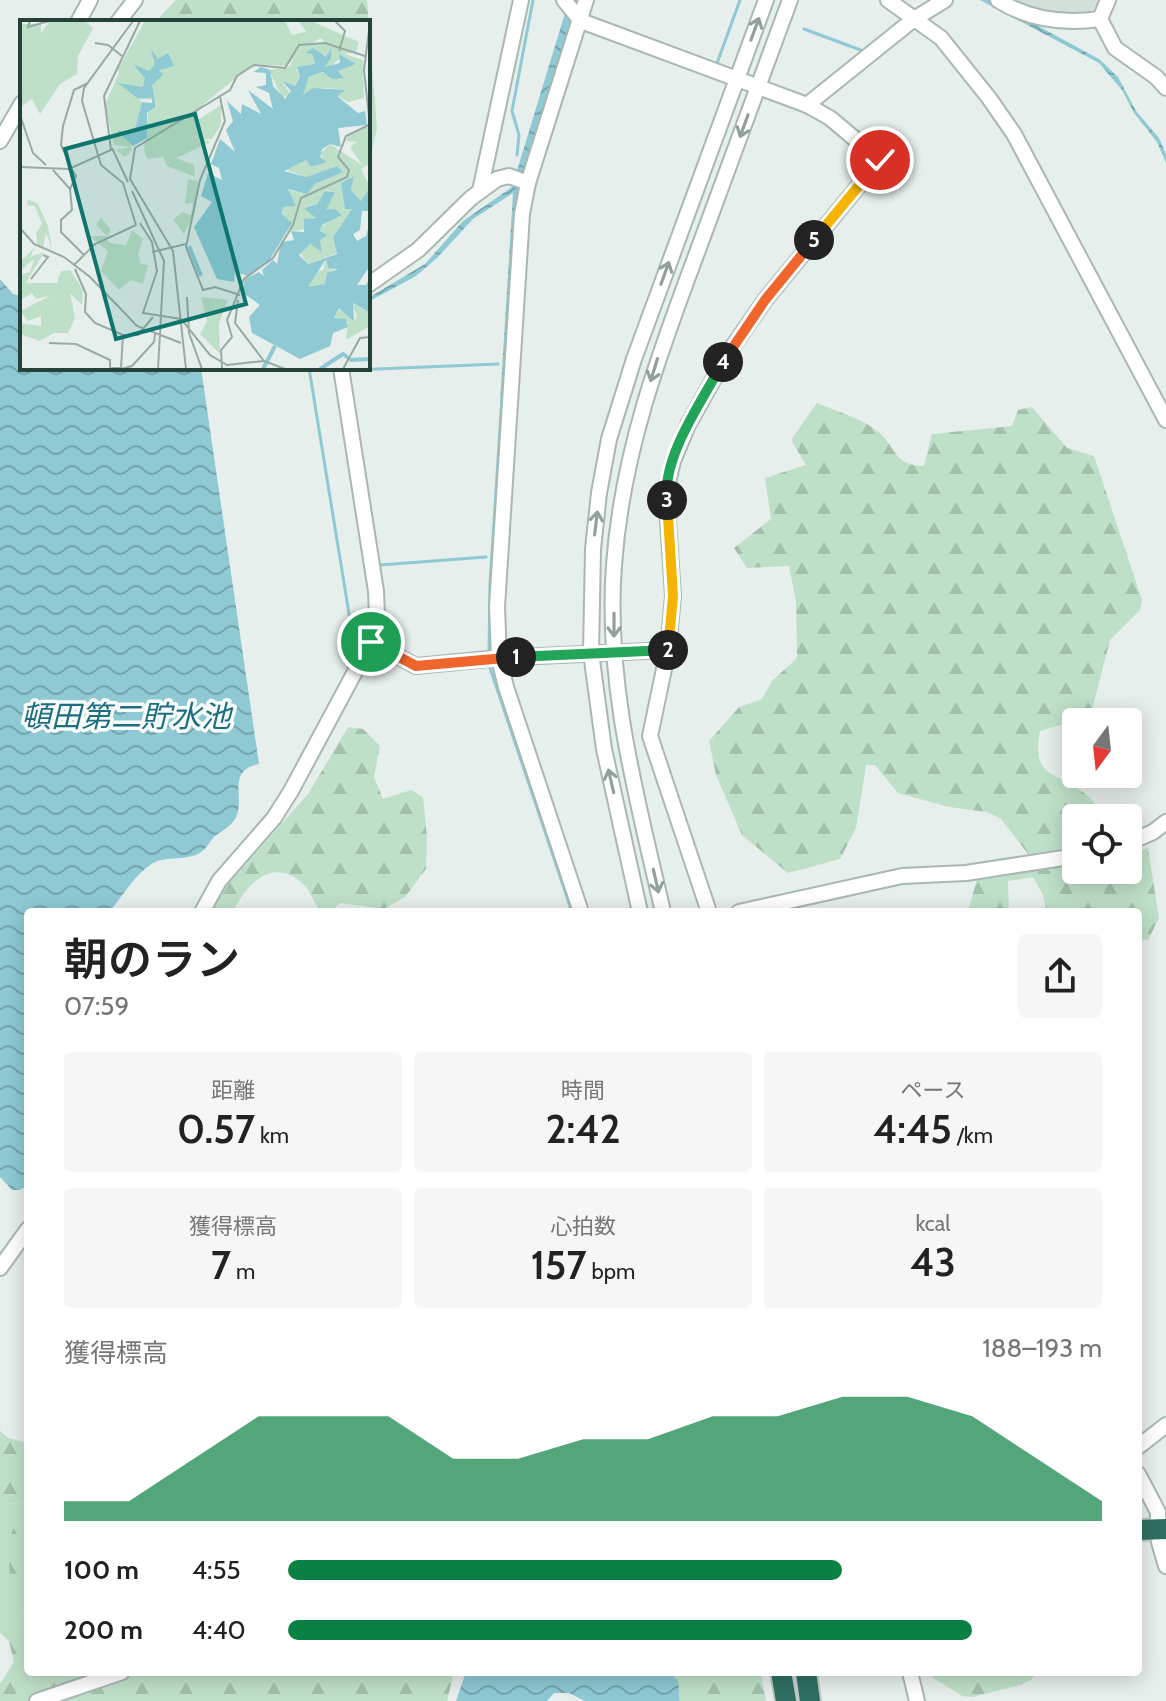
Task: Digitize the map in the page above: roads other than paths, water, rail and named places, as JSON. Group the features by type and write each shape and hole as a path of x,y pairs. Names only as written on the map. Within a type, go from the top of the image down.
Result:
{"highway":[{"path":"782,1676 786,1701"},
{"path":"807,1676 810,1701"}],"street":[{"path":"79,20 90,0"},
{"path":"120,20 135,0"},
{"path":"480,191 521,0"},
{"path":"564,0 581,21 807,105 830,118 880,160 765,300 727,355 688,425 673,461 666,491 673,596 668,650 650,736 708,908"},
{"path":"580,908 506,687 499,658 497,607 522,214 528,183 586,0"},
{"path":"639,908 604,749 591,653 593,549 609,439 634,359 766,0"},
{"path":"662,908 626,750 614,652 614,567 620,509 636,428 658,354 790,0"},
{"path":"888,0 941,38 1014,134 1166,420"},
{"path":"807,105 914,19 945,0"},
{"path":"998,0 1029,16 1060,20 1100,19"},
{"path":"1100,19 1108,0"},
{"path":"1100,19 1115,48 1156,77 1166,88"},
{"path":"0,141 20,106"},
{"path":"370,284 418,250 480,191 497,179 509,176 528,183"},
{"path":"204,908 219,881 274,818 291,791 371,642 377,615 376,591 341,370"},
{"path":"371,642 416,666 499,658 668,650"},
{"path":"1142,837 1166,822"},
{"path":"762,908 902,876 966,873 1062,858"},
{"path":"0,1268 24,1235"},
{"path":"1142,1444 1166,1425"},
{"path":"1142,1482 1158,1512 1157,1534 1166,1566"},
{"path":"37,1701 110,1676"},
{"path":"911,1676 917,1701"}],"water":[{"path":"569,0 580,0 525,169 504,402 500,402 513,193 473,219 416,276 370,301 370,297 425,264 463,221 512,187"},
{"path":"980,0 990,0 1099,59 1118,77 1136,111 1159,138 1166,154 1166,163 1157,142 1134,113 1122,90 1099,63"},
{"name":"頓田第二貯水池","path":"0,279 13,294 20,296 20,370 201,370 259,764 242,774 238,809 230,825 198,854 161,860 150,865 112,908 24,908 24,1188 12,1190 0,1177"},
{"path":"465,1676 673,1676 678,1680 680,1701 585,1701 569,1693 554,1693 547,1701 456,1701"}],"waterway":[{"path":"517,155 519,135 512,111 533,0"},
{"path":"716,66 740,0"},
{"path":"804,29 866,52"},
{"path":"370,369 498,364"},
{"path":"309,370 352,632 348,639"},
{"path":"489,650 490,584 502,398"},
{"path":"380,565 486,557"},
{"path":"489,665 571,908"}]}
